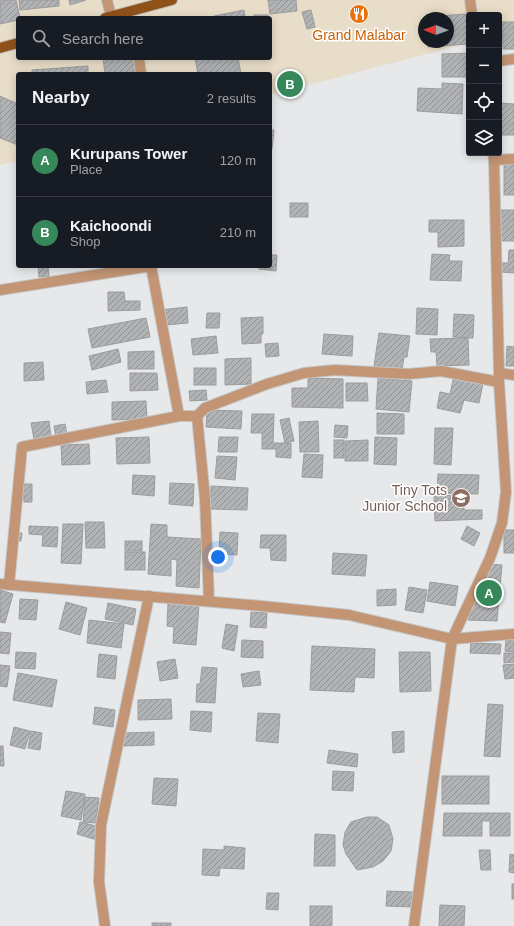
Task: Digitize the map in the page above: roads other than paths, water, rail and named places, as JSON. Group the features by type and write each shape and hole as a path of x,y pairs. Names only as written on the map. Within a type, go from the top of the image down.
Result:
{"main road":[{"path":"117,16 134,14 172,0"},
{"path":"0,48 16,44"}],"street":[{"path":"107,0 108,16"},
{"path":"470,0 472,12"},
{"path":"502,61 514,59"},
{"path":"139,60 141,72"},
{"path":"414,926 452,640 490,558 502,523 506,492 499,377 493,156 514,159"},
{"path":"0,290 138,268"},
{"path":"151,268 179,416"},
{"path":"514,375 499,377 441,371 408,374 335,370 304,373 267,384 205,408 197,416 179,416 22,448 5,584 209,601 349,615 452,640 514,634"},
{"path":"197,416 204,499 209,601"},
{"path":"105,926 99,882 101,825 149,596"}],"place":[{"name":"Grand Malabar","path":"359,14"},
{"name":"Kaichoondi","path":"290,84"},
{"name":"Tiny Tots Junior School","path":"461,498"},
{"name":"Kurupans Tower","path":"489,593"}]}
